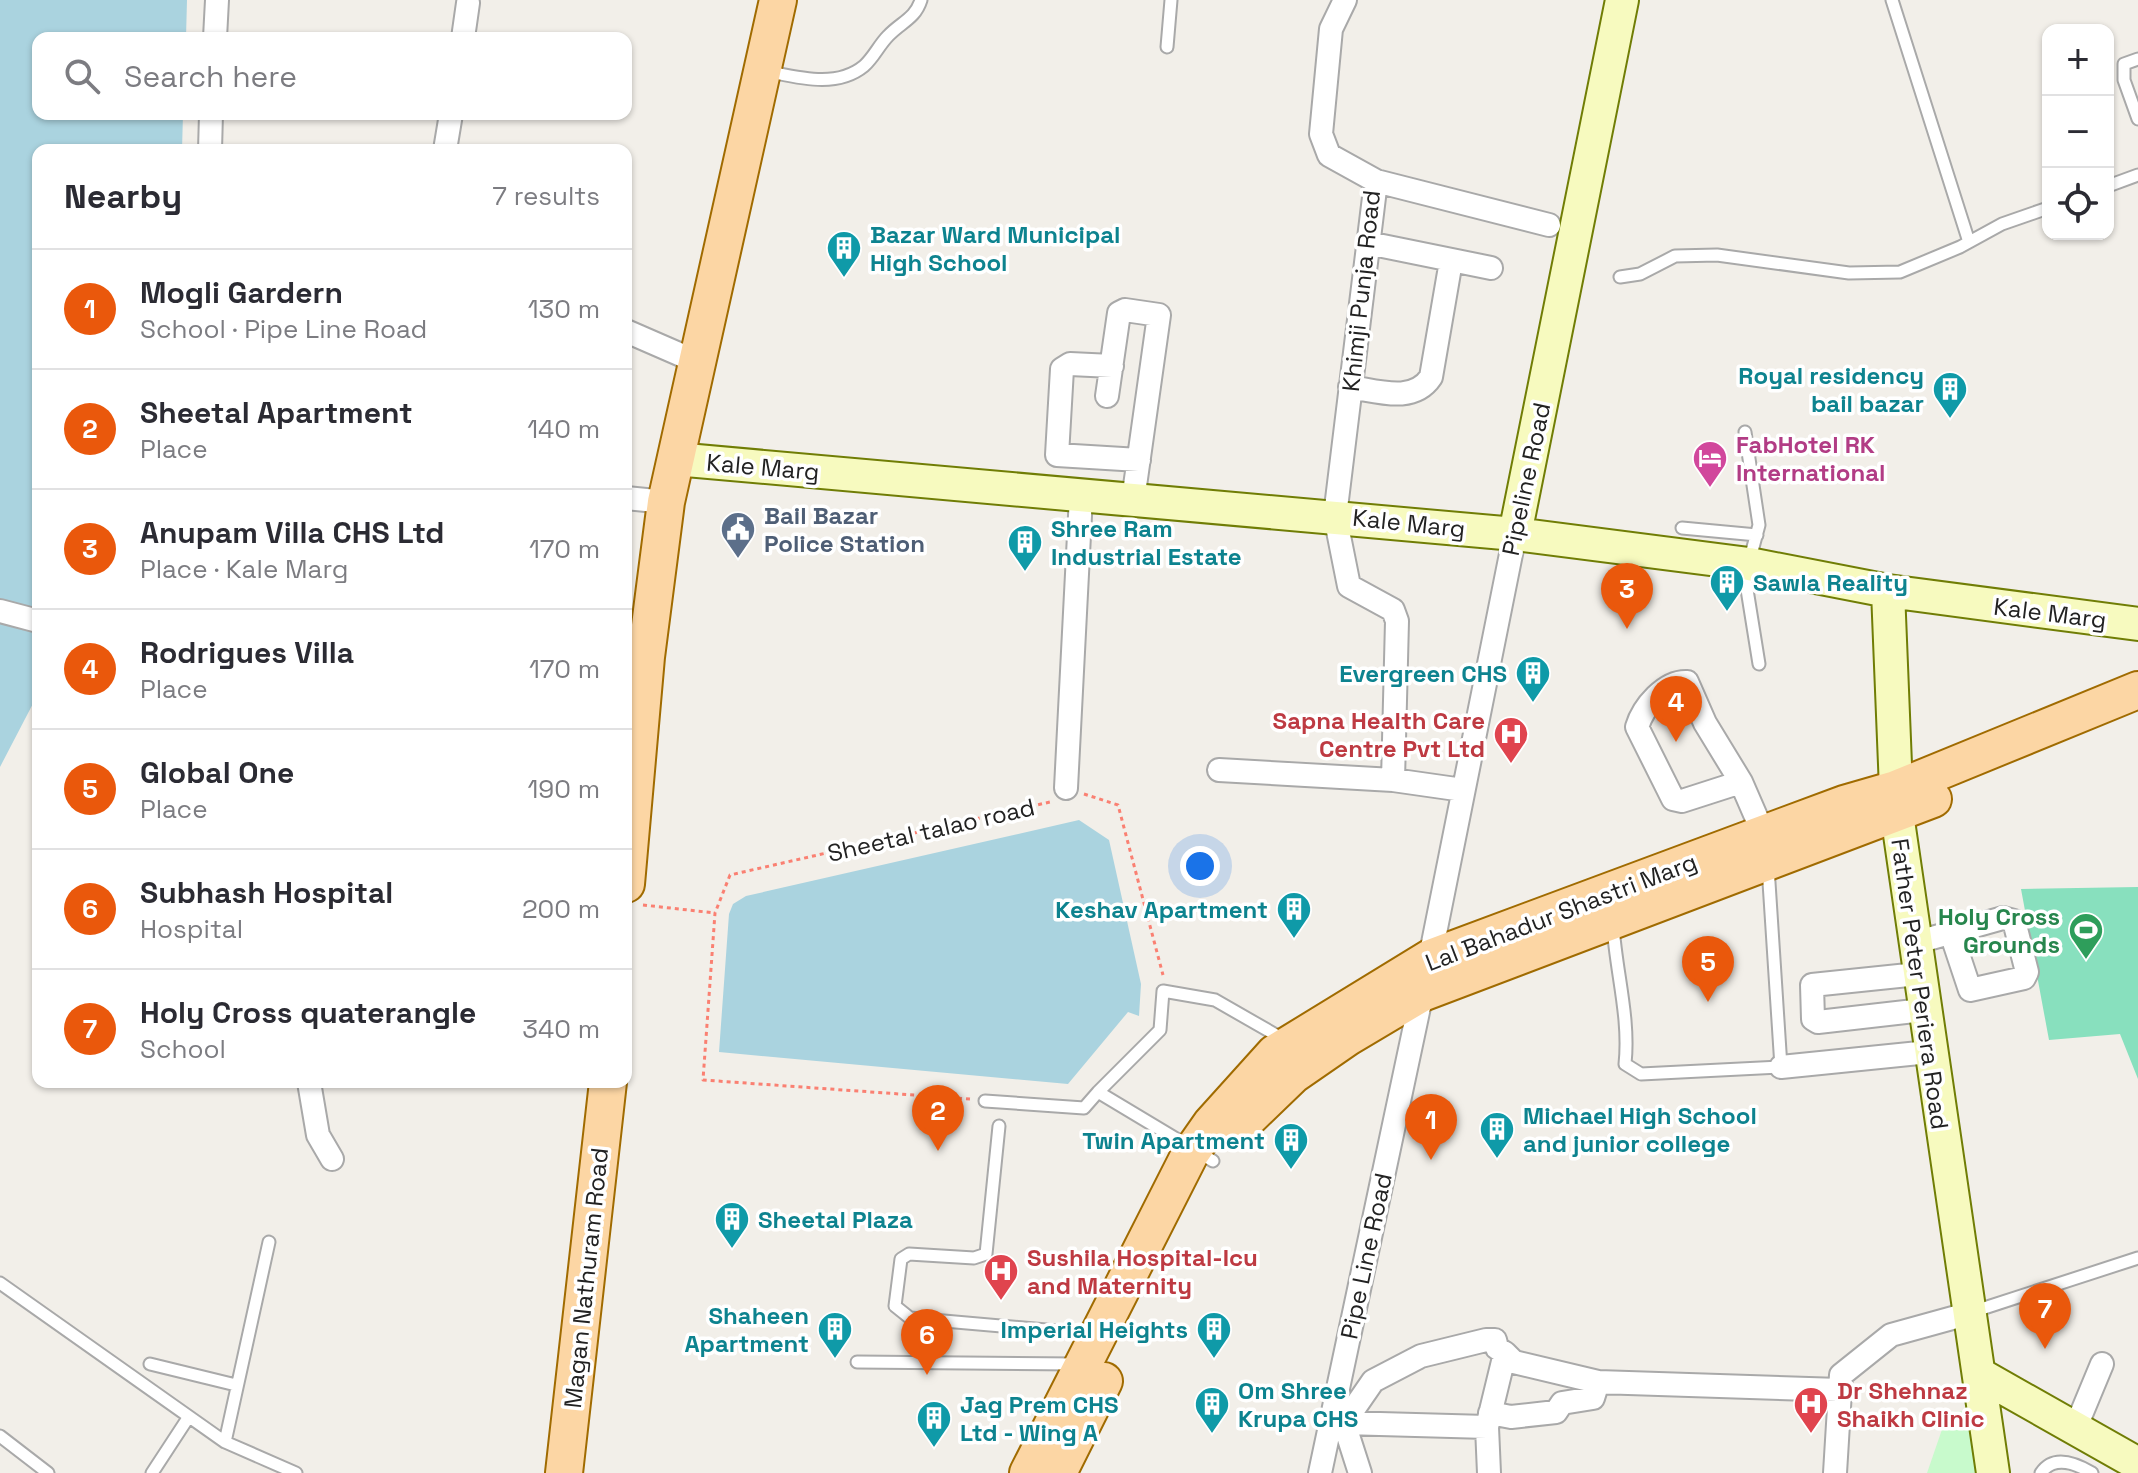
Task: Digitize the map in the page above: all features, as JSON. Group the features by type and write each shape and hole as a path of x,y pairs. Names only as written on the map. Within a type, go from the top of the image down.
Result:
{"main road":[{"path":"633,894 636,657 695,361 778,0"},
{"name":"Lal Bahadur Shastri Marg","path":"1897,801 2138,690"},
{"name":"Lal Bahadur Shastri Marg","path":"1058,1473 1202,1156 1211,1124 1275,1053 1430,958 1766,849 2138,714"},
{"name":"Lal Bahadur Shastri Marg","path":"1028,1473 1092,1349 1202,1156 1225,1140 1293,1075 1348,1037 1422,993 1613,921 1766,849"},
{"name":"Magan Nathuram Road","path":"564,1473 607,1088"}],"street":[{"path":"215,32 217,0"},
{"name":"Khimji Punja Road","path":"1345,0 1331,29 1321,134 1329,155 1376,181 1335,516 1349,586 1359,595 1379,601 1393,610 1397,621 1393,780"},
{"path":"1528,436 1610,0"},
{"name":"Pipeline Road","path":"1430,958 1516,520 1528,482 1528,436 1622,0"},
{"path":"464,32 468,3"},
{"path":"210,144 211,120"},
{"path":"446,144 450,120"},
{"path":"1376,181 1549,225"},
{"path":"1368,243 1491,268"},
{"path":"1350,387 1409,394 1423,389 1431,377 1451,261"},
{"path":"1107,396 1119,313 1125,310 1159,315 1133,500"},
{"path":"632,334 695,361"},
{"path":"1112,366 1070,364 1062,369 1056,451 1059,457 1139,460"},
{"path":"1066,788 1074,496 1069,457"},
{"name":"Kale Marg","path":"675,459 1074,496 1335,516 1516,520 1753,549 1888,591 2138,624"},
{"path":"632,499 666,502"},
{"name":"Father Peter Periera Road","path":"1888,591 1897,801 1923,1010 1993,1473"},
{"path":"0,611 32,619"},
{"path":"1741,782 1682,801 1673,799 1637,727 1650,703 1676,684 1687,682 1705,723 1741,782 1766,849"},
{"path":"1219,770 1393,780 1463,790"},
{"path":"1923,1010 1818,1022 1813,1019 1812,985 1916,958 1951,933"},
{"name":"Pipe Line Road","path":"1320,1473 1422,993"},
{"path":"1781,1067 1929,1052"},
{"path":"310,1088 318,1135 332,1159"},
{"path":"1835,1473 1841,1375 1891,1335 1967,1314"},
{"path":"1344,1423 1373,1381 1421,1356 1486,1340 1495,1340 1497,1348 1514,1362 1598,1382 1840,1390"},
{"path":"1489,1473 1489,1420 1505,1353"},
{"path":"2075,1429 2102,1364"},
{"path":"1979,1374 2138,1464"},
{"path":"1344,1423 1489,1420 1556,1412 1562,1403 1593,1398 1598,1382"},
{"path":"1344,1423 1360,1473"}],"lane":[{"path":"763,70 815,81 852,72 863,67 884,39 917,13 921,0"},
{"path":"1167,47 1171,0"},
{"path":"1892,0 1969,242"},
{"path":"2138,59 2124,64 2124,80 2138,119"},
{"path":"2114,184 2138,175"},
{"path":"1620,277 1640,274 1675,256 1717,255 1849,273 1900,272 2002,224 2042,210"},
{"path":"1745,432 1759,525 1745,577 1759,664"},
{"path":"1682,528 1753,549"},
{"path":"1613,921 1615,962 1628,1035 1625,1064 1641,1074 1781,1067 1766,849"},
{"path":"985,1101 1084,1108 1160,1030 1163,991 1215,1000 1290,1043"},
{"path":"1098,1092 1202,1156"},
{"path":"999,1126 986,1254 974,1258 909,1254 901,1259 895,1306 910,1318 1092,1349"},
{"path":"225,1442 269,1242"},
{"path":"1967,1314 2138,1258"},
{"path":"0,1283 225,1442 296,1473"},
{"path":"857,1362 1092,1349"},
{"path":"150,1364 236,1385"},
{"path":"152,1473 188,1418"},
{"path":"0,1436 48,1473"},
{"path":"2041,1473 2045,1467 2069,1462 2092,1473"}],"path":[{"name":"Sheetal talao road","path":"985,1101 703,1080 715,913 730,875 1048,804 1066,788 1118,805 1163,977 1163,991"},
{"path":"633,894 715,913"}],"green space":[{"name":"Holy Cross Grounds","path":"2138,887 2138,1079 2120,1034 2049,1040 2021,889"},
{"path":"1972,1411 1976,1473 1927,1473 1948,1412"}],"water":[{"path":"0,0 187,0 186,32 32,32 32,120 183,120 182,144 32,144 32,706 0,767"},
{"path":"1079,820 1109,840 1141,984 1139,1016 1128,1012 1068,1084 719,1052 729,914 733,904 746,896"}],"place":[{"name":"Bazar Ward Municipal High School","path":"844,279"},
{"name":"Royal residency bail bazar","path":"1950,420"},
{"name":"FabHotel RK International","path":"1710,489"},
{"name":"Bail Bazar Police Station","path":"738,560"},
{"name":"Shree Ram Industrial Estate","path":"1025,573"},
{"name":"Sawla Reality","path":"1727,613"},
{"name":"Anupam Villa CHS Ltd","path":"1627,629"},
{"name":"Evergreen CHS","path":"1533,704"},
{"name":"Rodrigues Villa","path":"1676,742"},
{"name":"Sapna Health Care Centre Pvt Ltd","path":"1511,765"},
{"name":"Keshav Apartment","path":"1294,940"},
{"name":"Holy Cross Grounds","path":"2086,961"},
{"name":"Global One","path":"1708,1002"},
{"name":"Sheetal Apartment","path":"938,1151"},
{"name":"Mogli Gardern","path":"1431,1160"},
{"name":"Michael High School and junior college","path":"1497,1160"},
{"name":"Twin Apartment","path":"1291,1171"},
{"name":"Sheetal Plaza","path":"732,1250"},
{"name":"Sushila Hospital-Icu and Maternity","path":"1001,1302"},
{"name":"Holy Cross quaterangle","path":"2045,1349"},
{"name":"Shaheen Apartment","path":"835,1360"},
{"name":"Imperial Heights","path":"1214,1360"},
{"name":"Subhash Hospital","path":"927,1375"},
{"name":"Om Shree Krupa CHS","path":"1212,1435"},
{"name":"Dr Shehnaz Shaikh Clinic","path":"1811,1435"},
{"name":"Jag Prem CHS Ltd - Wing A","path":"934,1449"}]}
